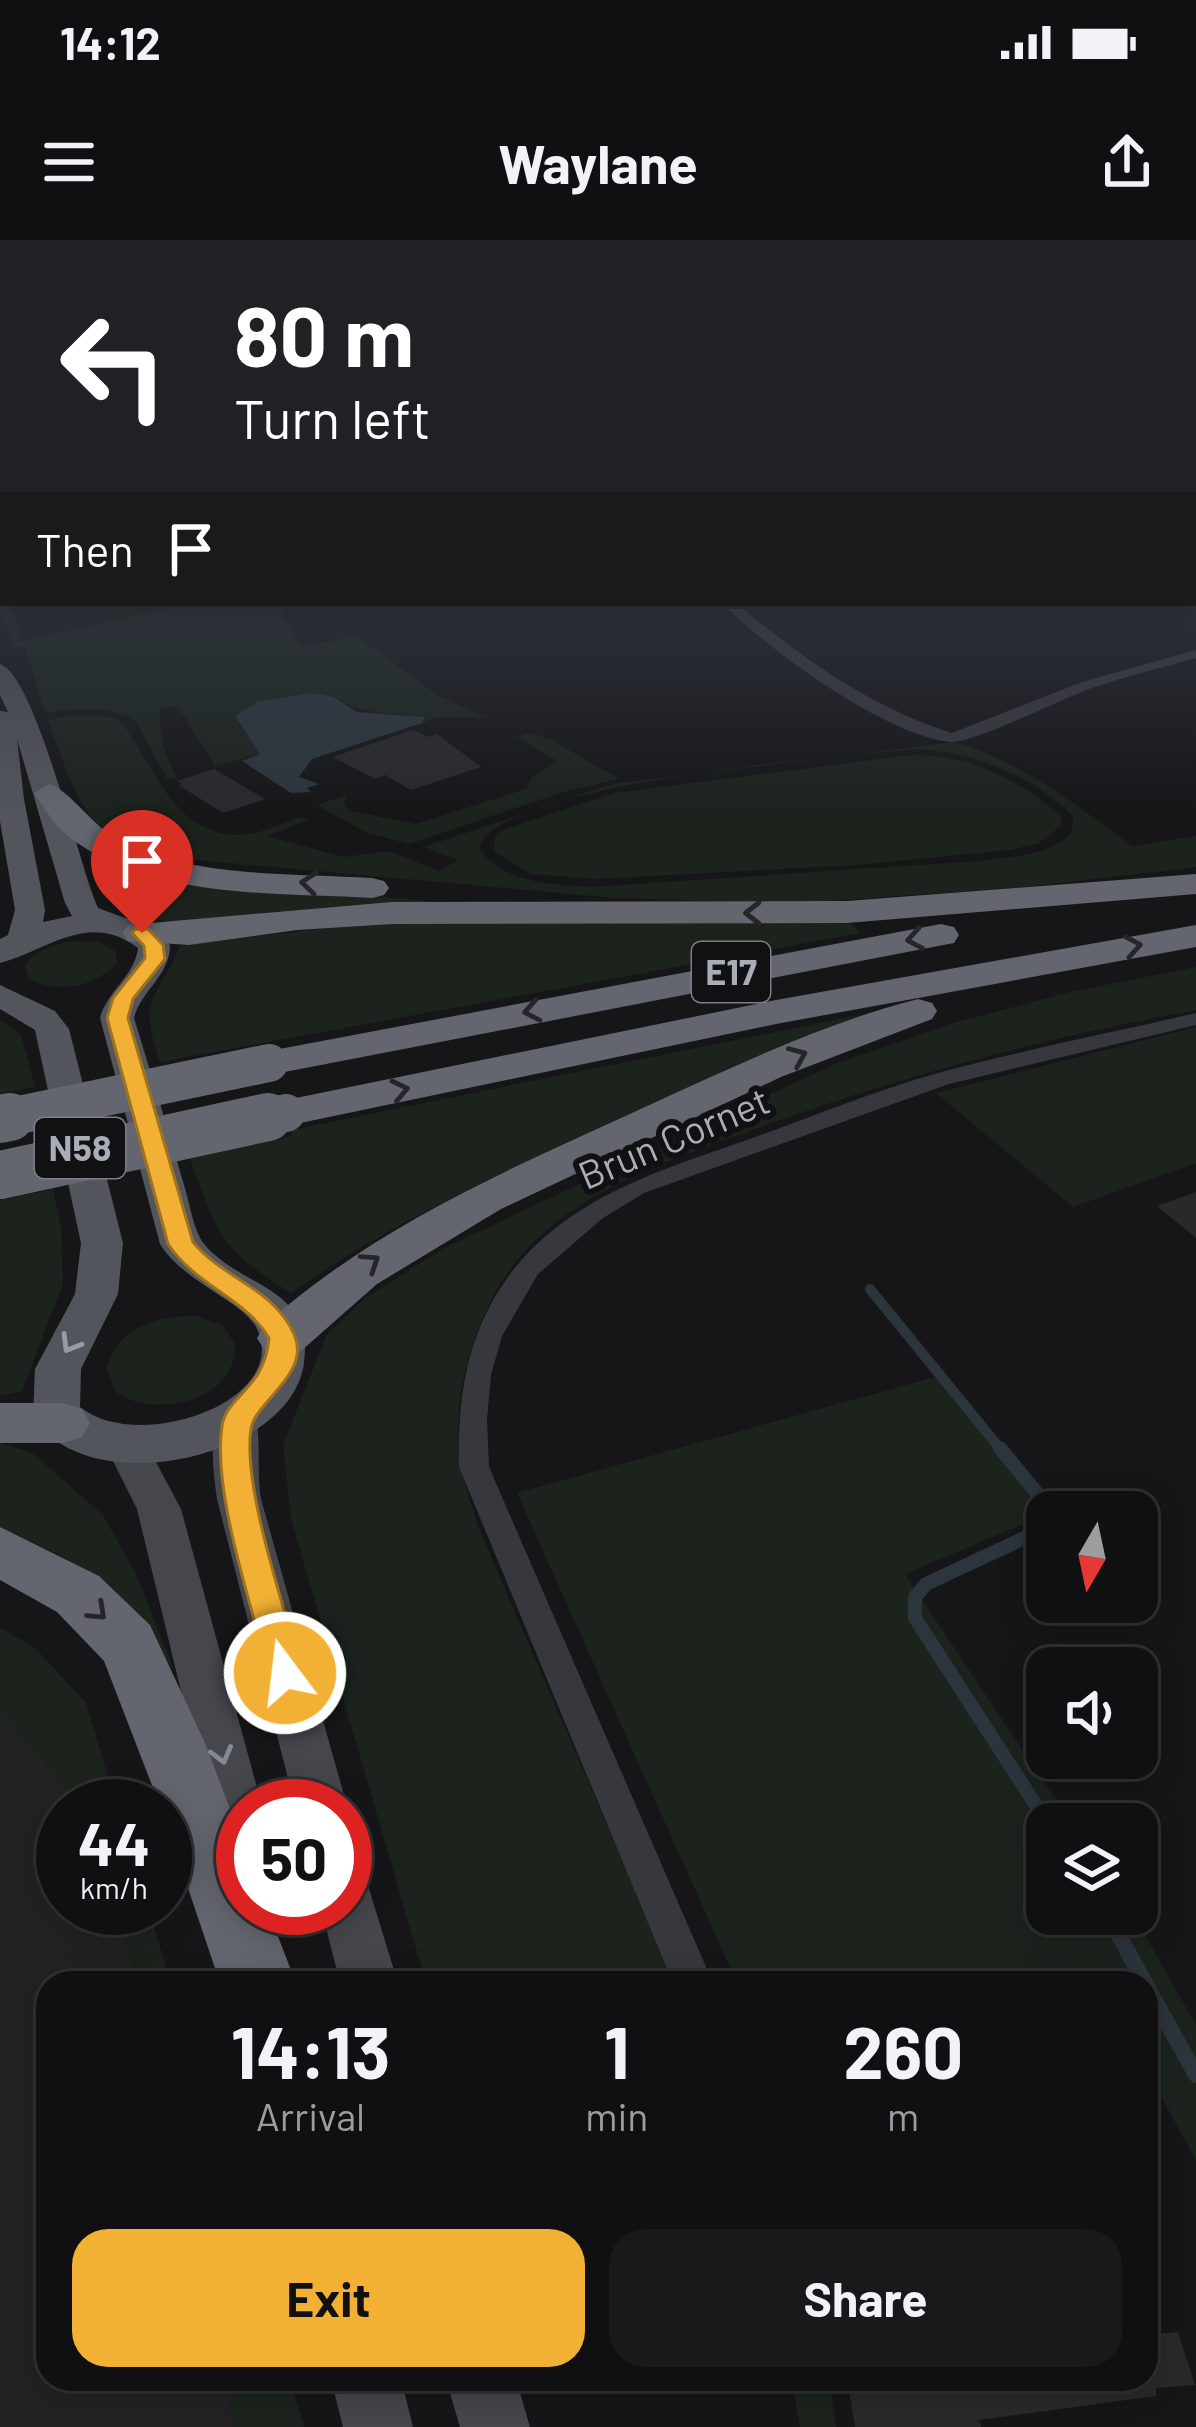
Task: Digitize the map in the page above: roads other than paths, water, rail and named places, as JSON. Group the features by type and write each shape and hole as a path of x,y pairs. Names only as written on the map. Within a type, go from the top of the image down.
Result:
{"highway":[{"path":"49,793 65,816 91,838 135,858 180,870 677,912"},
{"path":"128,930 202,932 359,914 884,910 1196,887"},
{"name":"E17","path":"0,1119 771,964 1196,887"},
{"name":"E17","path":"0,1175 776,1012 1196,936"},
{"path":"283,1338 364,1265 449,1215 810,1050 934,1005 1040,978 1069,957"},
{"path":"0,1424 63,1423"},
{"path":"0,1551 78,1594 128,1644 172,1743 254,1971"}],"main road":[{"path":"0,670 24,719 80,903 86,914 128,930"},
{"path":"0,700 29,910 11,946"},
{"path":"11,946 61,928 128,930"},
{"name":"N58","path":"128,930 154,945 155,959 123,998 118,1018 181,1244 200,1268 263,1307 283,1338"},
{"name":"N58","path":"0,995 43,1018 52,1029 102,1243 105,1268 99,1295 55,1377 54,1403 63,1423"},
{"path":"63,1423 85,1436 125,1445 190,1440 237,1420 269,1386 283,1338"},
{"path":"237,1420 238,1499 314,1779"},
{"path":"125,1445 159,1509 228,1779"},
{"path":"261,1935 267,1971"},
{"path":"355,1935 365,1971"},
{"path":"369,2391 378,2427"},
{"path":"484,2391 495,2427"}],"street":[{"path":"738,611 794,657 851,693 953,739 1087,685 1196,654"},
{"name":"Brun Cornet","path":"687,1971 474,1467 473,1386 495,1318 519,1278 542,1252 584,1216 635,1188 942,1079 1196,1019"}],"waterway":[{"path":"870,1289 1002,1451"},
{"path":"1000,1448 1045,1503 1047,1520 1037,1532 926,1584 915,1597 915,1618 1034,1803"},
{"path":"1119,1935 1139,1971"},
{"path":"1158,2006 1196,2075"}]}
